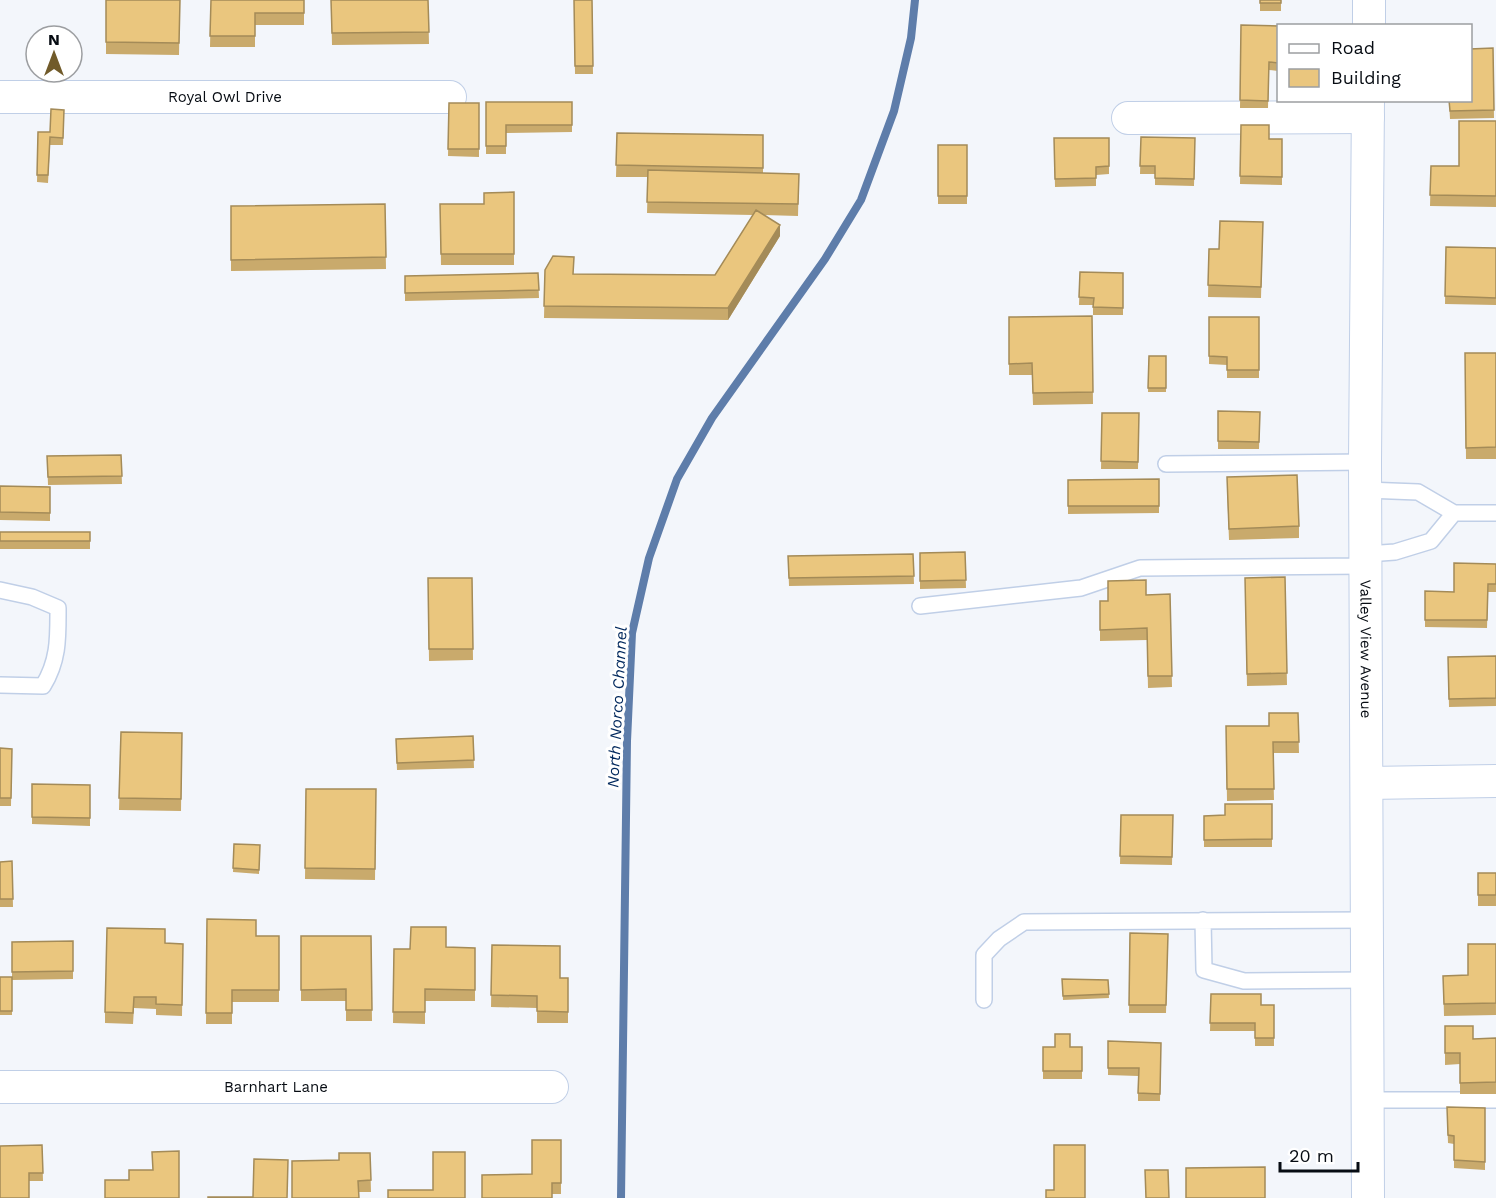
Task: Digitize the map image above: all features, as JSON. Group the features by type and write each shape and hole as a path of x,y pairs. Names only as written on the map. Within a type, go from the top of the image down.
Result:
{"street":[{"path":"1369,0 1369,24"},
{"name":"Royal Owl Drive","path":"0,98 450,97"},
{"path":"1128,118 1368,109"},
{"name":"Valley View Avenue","path":"1368,109 1366,476 1368,1198"},
{"path":"1367,783 1496,781"},
{"name":"Barnhart Lane","path":"0,1087 552,1087"}],"lane":[{"path":"1166,464 1366,476 1418,492 1454,513 1496,513"},
{"path":"920,606 1081,588 1140,568 1367,560 1431,541 1454,513"},
{"path":"0,590 32,597 58,608 58,648 53,671 43,686 0,685"},
{"path":"1203,920 1204,970 1244,981 1368,980"},
{"path":"984,1000 984,955 999,939 1024,922 1367,920"},
{"path":"1368,1100 1496,1100"}],"building":[{"path":"106,0 180,0 179,43 106,42"},
{"path":"211,0 304,0 304,13 255,13 255,36 210,36"},
{"path":"331,0 428,0 429,32 332,33"},
{"path":"574,0 592,0 593,66 575,66"},
{"path":"1260,0 1281,0 1281,3 1260,3"},
{"path":"1241,25 1277,26 1277,63 1269,62 1268,101 1240,100"},
{"path":"1493,48 1494,110 1450,111 1449,102 1472,102 1472,49"},
{"path":"486,102 572,102 572,125 506,125 506,146 486,146"},
{"path":"449,103 479,103 479,149 448,149"},
{"path":"51,109 64,110 63,138 50,137 48,175 37,175 38,132 50,132"},
{"path":"1459,121 1496,121 1496,196 1430,195 1431,166 1459,166"},
{"path":"1241,125 1269,125 1269,139 1282,139 1282,177 1240,176"},
{"path":"617,133 763,135 763,168 616,165"},
{"path":"1141,137 1195,138 1194,179 1155,178 1155,166 1140,166"},
{"path":"1054,138 1109,138 1109,166 1096,167 1096,178 1055,179"},
{"path":"938,145 967,145 967,196 938,196"},
{"path":"648,170 799,174 798,204 647,202"},
{"path":"514,192 514,254 441,254 440,204 484,204 484,193"},
{"path":"385,204 386,257 231,260 231,206"},
{"path":"756,210 780,225 728,308 544,306 545,270 553,256 574,257 573,274 715,275"},
{"path":"1220,221 1263,222 1261,287 1208,285 1209,249 1219,249"},
{"path":"1446,247 1496,248 1496,298 1445,296"},
{"path":"1080,272 1123,273 1123,308 1093,307 1094,298 1079,297"},
{"path":"538,273 539,290 405,293 405,276"},
{"path":"1092,316 1093,392 1033,393 1032,363 1009,364 1009,317"},
{"path":"1209,317 1259,317 1259,370 1227,370 1227,357 1209,356"},
{"path":"1465,353 1496,353 1496,447 1466,448"},
{"path":"1149,356 1166,356 1166,388 1148,388"},
{"path":"1218,411 1260,412 1259,442 1218,441"},
{"path":"1102,413 1139,413 1138,462 1101,461"},
{"path":"121,455 122,476 48,477 47,456"},
{"path":"1297,475 1299,526 1229,529 1227,477"},
{"path":"1159,479 1159,506 1068,506 1068,480"},
{"path":"0,486 50,487 50,513 0,512"},
{"path":"0,532 90,532 90,541 0,541"},
{"path":"965,552 966,580 920,581 920,553"},
{"path":"913,554 914,576 789,578 788,556"},
{"path":"1454,563 1496,564 1496,584 1488,584 1487,620 1425,620 1425,591 1454,592"},
{"path":"1285,577 1287,673 1247,674 1245,578"},
{"path":"428,578 472,578 473,649 429,649"},
{"path":"1146,580 1146,595 1170,594 1172,676 1148,676 1147,628 1100,630 1100,601 1108,601 1108,581"},
{"path":"1496,656 1496,698 1449,699 1448,657"},
{"path":"1269,713 1298,713 1299,742 1273,742 1274,789 1227,789 1226,726 1269,726"},
{"path":"121,732 182,733 181,799 119,798"},
{"path":"473,736 474,760 397,763 396,739"},
{"path":"0,748 12,749 11,798 0,798"},
{"path":"32,784 90,785 90,818 32,817"},
{"path":"306,789 376,789 375,869 305,868"},
{"path":"1225,804 1272,804 1272,839 1204,840 1204,816 1225,815"},
{"path":"1121,815 1173,815 1172,857 1120,856"},
{"path":"234,844 260,845 259,870 233,868"},
{"path":"12,861 13,899 0,899 0,862"},
{"path":"1478,873 1496,873 1496,895 1478,895"},
{"path":"207,919 256,920 256,936 279,936 279,990 232,990 232,1013 206,1013"},
{"path":"411,927 446,927 446,947 475,948 475,990 425,989 425,1012 393,1012 394,949 410,949"},
{"path":"107,928 165,929 165,943 183,944 182,1005 156,1004 156,997 134,997 133,1013 105,1012"},
{"path":"1130,933 1168,934 1166,1005 1129,1005"},
{"path":"301,936 371,936 372,1010 346,1010 346,989 301,990"},
{"path":"73,941 73,971 12,972 12,942"},
{"path":"1468,944 1496,944 1496,1003 1444,1004 1443,976 1468,975"},
{"path":"492,945 560,946 560,978 568,978 568,1012 537,1011 537,996 491,995"},
{"path":"0,977 12,977 12,1011 0,1011"},
{"path":"1062,979 1108,980 1109,994 1063,996"},
{"path":"1211,994 1261,994 1261,1005 1274,1005 1274,1038 1255,1038 1255,1023 1210,1023"},
{"path":"1445,1026 1473,1026 1473,1039 1496,1038 1496,1082 1460,1083 1460,1053 1445,1053"},
{"path":"1055,1034 1070,1034 1070,1047 1082,1047 1082,1071 1043,1071 1043,1047 1055,1047"},
{"path":"1108,1041 1161,1043 1160,1094 1138,1093 1139,1068 1108,1068"},
{"path":"1447,1107 1485,1108 1485,1162 1454,1160 1454,1136 1448,1135"},
{"path":"532,1140 561,1140 561,1183 552,1183 552,1198 482,1198 482,1175 532,1174"},
{"path":"42,1145 43,1173 29,1173 29,1198 0,1198 0,1146"},
{"path":"1054,1145 1085,1145 1085,1198 1046,1198 1046,1190 1054,1190"},
{"path":"179,1151 179,1198 105,1198 105,1180 129,1180 129,1170 153,1170 152,1152"},
{"path":"433,1152 465,1152 465,1198 388,1198 388,1190 433,1190"},
{"path":"339,1153 370,1153 371,1180 358,1181 359,1198 292,1198 292,1161 339,1160"},
{"path":"254,1159 288,1160 287,1198 208,1198 253,1197"},
{"path":"1265,1167 1265,1198 1186,1198 1186,1168"},
{"path":"1145,1170 1168,1170 1169,1198 1146,1198"}],"waterway":[{"name":"North Norco Channel","path":"621,1198 627,741 632,633 649,558 677,479 712,418 825,259 861,200 894,111 911,38 915,0"}]}
